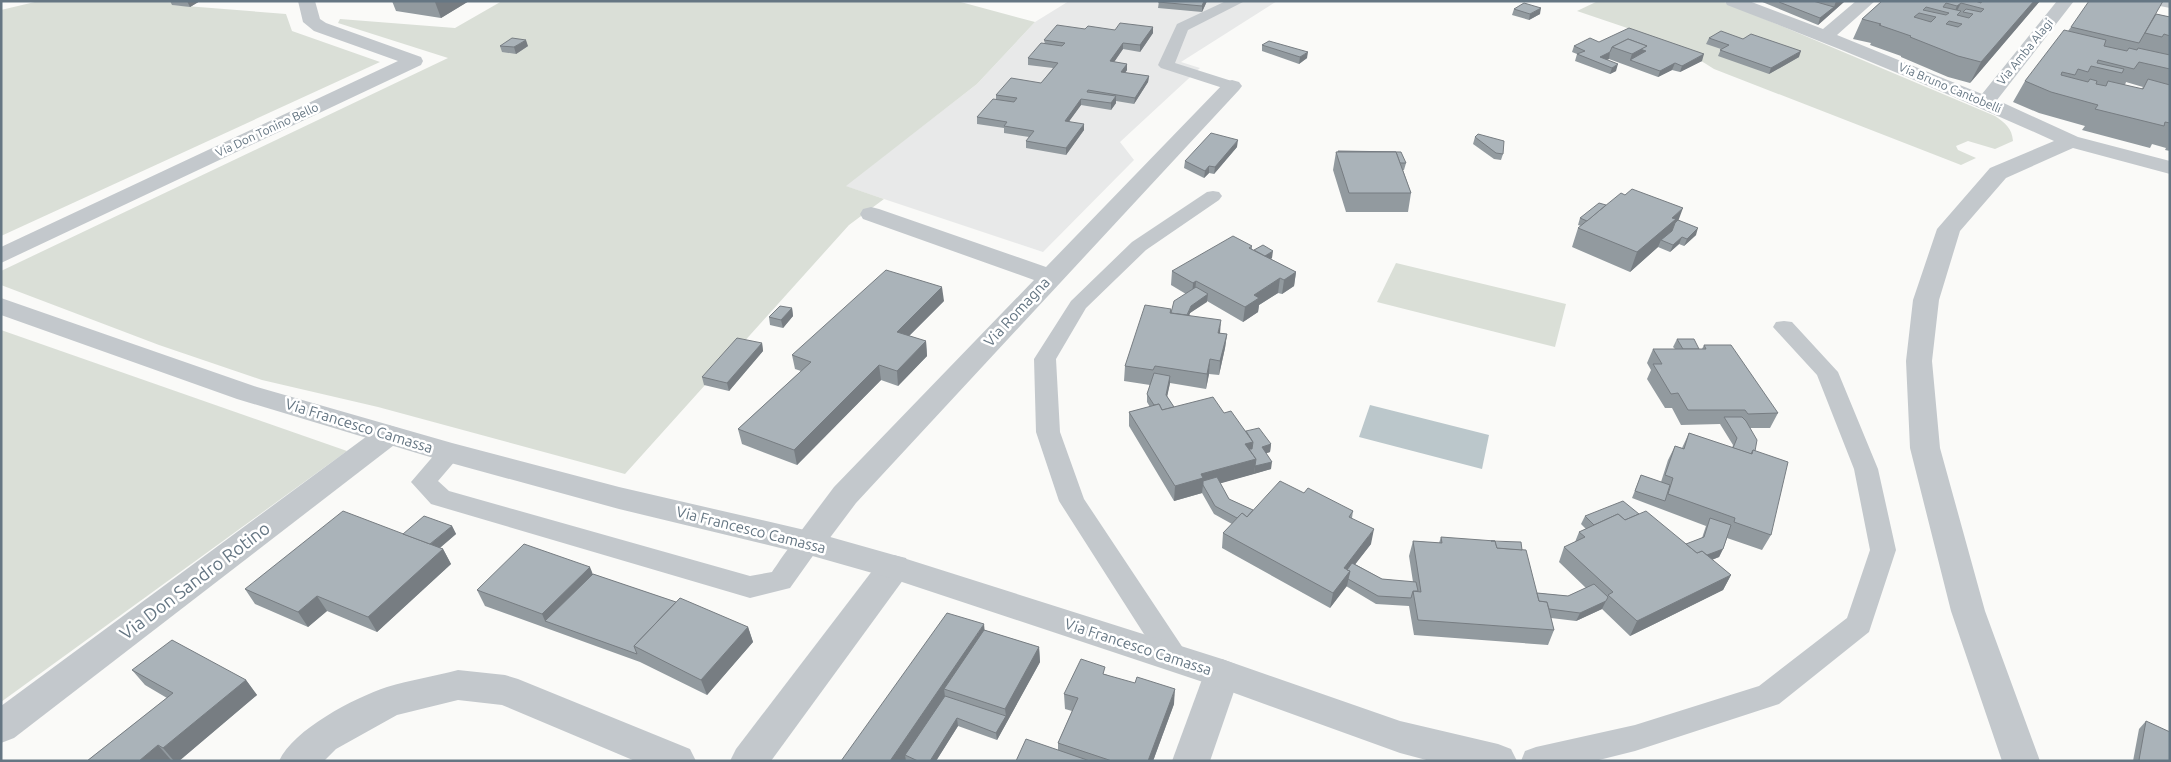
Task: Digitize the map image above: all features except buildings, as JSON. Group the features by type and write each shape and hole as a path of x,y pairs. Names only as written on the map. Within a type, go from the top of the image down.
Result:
{"street":[{"name":"Via Don Tonino Bello","path":"1,256 414,61 320,27 312,22 306,1"},
{"name":"Via Bruno Cantobelli","path":"1733,1 1825,36 1985,102 2071,141 2170,168"},
{"path":"1825,36 1867,1"},
{"name":"Via Amba Alagi","path":"1985,102 2066,1"},
{"path":"2161,1 2170,3"},
{"name":"Via Romagna","path":"808,543 845,496 1232,86"},
{"path":"2021,761 1968,611 1925,448 1919,362 1926,300 1949,229 1998,173 2071,141"},
{"path":"871,214 1050,277"},
{"name":"Via Francesco Camassa","path":"1,306 247,393 450,453 619,498 808,543 894,567 1222,674 1400,737 1498,761"},
{"name":"Via Don Sandro Rotino","path":"1,727 388,435"},
{"path":"749,761 894,567"},
{"path":"1191,761 1222,674"},
{"path":"298,761 323,737 389,702 458,685 505,690 677,761"}],"lane":[{"path":"1232,86 1166,65 1182,27 1238,1"},
{"path":"1175,659 1072,501 1048,432 1045,359 1078,305 1139,246 1213,196"},
{"path":"1536,761 1635,738 1769,695 1859,624 1883,550 1866,469 1827,372 1784,328"},
{"path":"450,453 423,482 440,498 750,586 780,580 808,543"}],"shaded area":[{"path":"39,1 180,1 173,5 286,14 292,31 380,62 1,236 1,10"},
{"path":"502,1 957,1 1035,22 977,84 846,186 884,199 849,225 625,474 378,407 262,380 159,345 1,285 1,271 448,58 338,23 340,19 455,28"},
{"path":"1069,1 1277,1 1181,62 1200,68 1120,142 1134,160 1043,252 845,186 977,84 1035,22"},
{"path":"1598,1 1722,1 1995,116 2007,126 2013,141 1995,149 1968,141 1956,146 1958,150 1976,158 1961,165 1714,69 1682,50 1648,36 1577,11"},
{"path":"1396,263 1566,304 1555,347 1377,302"},
{"path":"1,330 347,451 1,702"},
{"path":"1370,405 1489,435 1482,469 1359,437"}]}
